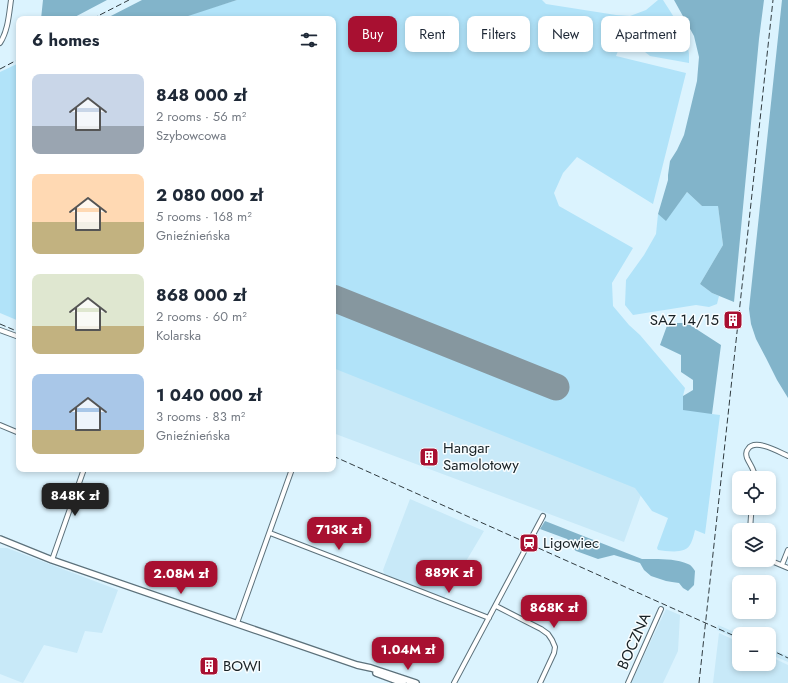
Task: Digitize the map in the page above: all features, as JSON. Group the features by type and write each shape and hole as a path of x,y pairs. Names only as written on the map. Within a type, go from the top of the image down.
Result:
{"main road":[{"path":"0,539 52,560 357,665 371,668 391,679 403,683"},
{"path":"391,679 416,683"}],"street":[{"path":"0,43 4,37 11,0"},
{"path":"0,330 16,336"},
{"path":"0,425 16,432"},
{"path":"754,471 746,453 748,448 754,444 761,445 788,456"},
{"path":"52,560 83,472"},
{"path":"237,623 291,472"},
{"path":"454,683 543,516"},
{"path":"270,533 489,618"},
{"path":"782,566 788,550"},
{"path":"776,563 788,568"},
{"path":"496,606 541,629 548,634 552,640 555,647 554,653 540,683"},
{"name":"BOCZNA","path":"628,683 661,609"}],"shaded area":[{"path":"43,0 107,0 77,16 41,16"},
{"path":"142,0 237,0 188,16 111,16"},
{"path":"237,0 542,0 546,4 630,16 601,16 601,52 618,52 616,56 686,73 653,204 577,157 563,173 554,193 559,206 633,248 612,283 613,306 685,388 683,396 712,414 720,415 705,534 695,530 689,547 681,551 658,550 657,548 668,518 652,511 635,488 336,369 336,16 185,16"},
{"path":"658,0 663,0 673,16 630,16 646,10"},
{"path":"674,0 764,0 734,302 712,293 700,284 723,245 718,206 702,206 687,192 666,221 658,214 668,180 670,161 684,135 697,81 699,57 694,36 690,29 690,16 683,16"},
{"path":"782,0 788,0 788,398 756,339 751,324 749,309"},
{"path":"645,52 689,52 689,63 650,56"},
{"path":"16,64 16,320 0,313 0,72"},
{"path":"336,154 612,312 679,389 624,542 336,434"},
{"path":"687,192 702,206 718,206 723,245 700,284 712,293 719,296 717,304 709,307 696,305 633,315 625,305 626,280 644,255 656,234 658,214 666,220"},
{"path":"668,323 687,323 721,345 712,414 683,410 683,396 693,390 693,380 681,372 681,355 660,345"},
{"path":"410,499 484,531 444,598 385,576 383,570"},
{"path":"545,521 642,559 671,560 688,564 695,571 694,585 688,591 679,583 666,581 651,576 644,570 640,563 614,555 598,559 576,551 569,545 567,539 540,529"},
{"path":"0,548 7,548 118,590 102,633 85,631 77,653 44,645 23,683 0,674"},
{"path":"666,609 680,615 678,651 663,683 631,683"},
{"path":"718,625 732,631 732,637 717,630"},
{"path":"719,633 732,639 732,671 776,671 776,659 788,665 788,683 713,683"},
{"path":"776,651 788,656 788,662 776,657"}],"runway":[{"path":"336,299 556,387"}],"railway":[{"path":"98,16 129,0"},
{"path":"699,683 773,0"},
{"path":"0,69 16,61"},
{"path":"0,324 16,331"},
{"path":"336,457 732,635"},
{"path":"776,652 788,658"}],"place":[{"name":"SAZ 14/15","path":"733,320"},
{"name":"Hangar Samolotowy","path":"429,457"},
{"name":"Ligowiec","path":"529,543"},
{"name":"BOWI","path":"209,666"}]}
